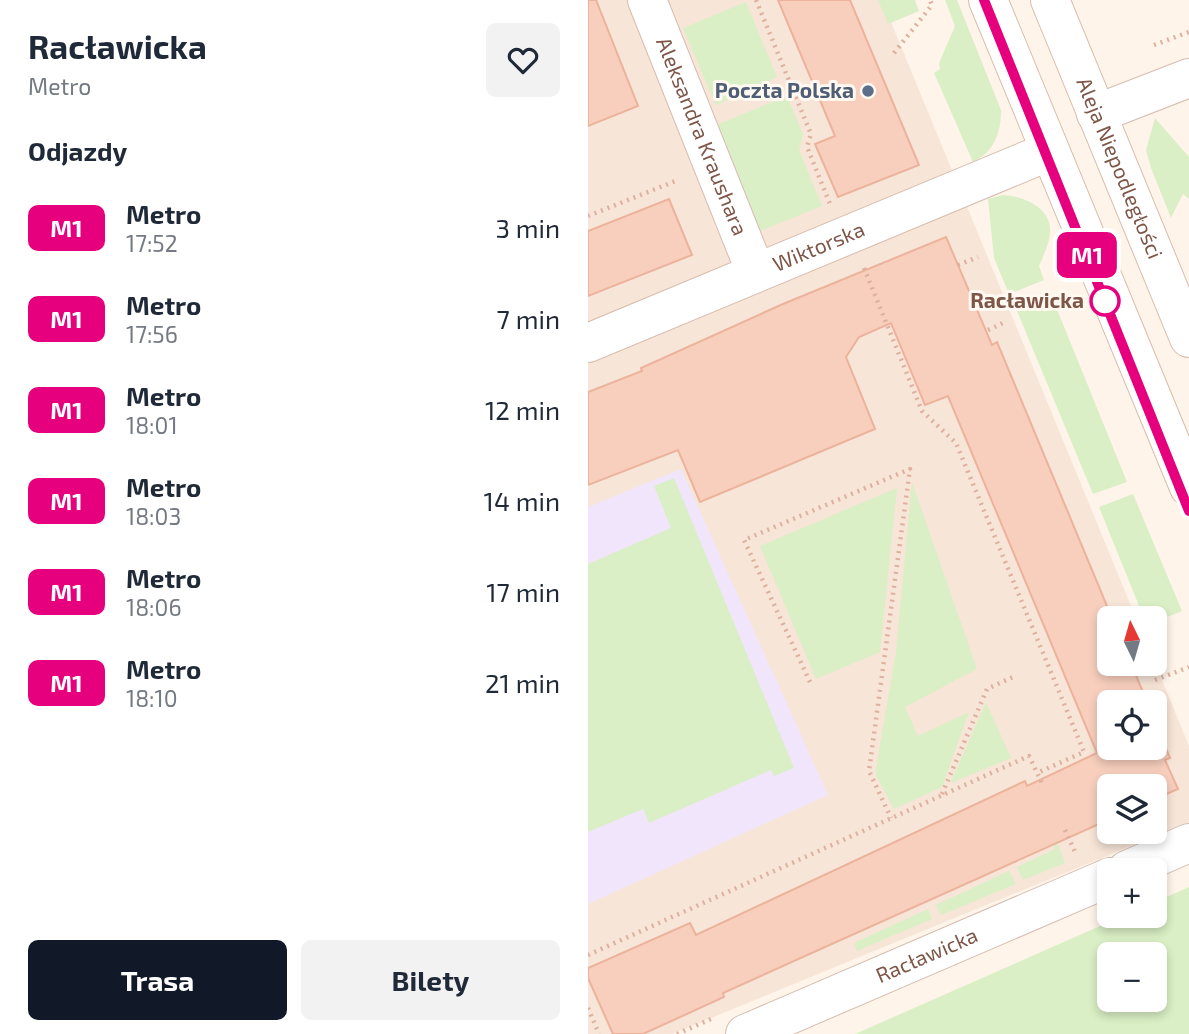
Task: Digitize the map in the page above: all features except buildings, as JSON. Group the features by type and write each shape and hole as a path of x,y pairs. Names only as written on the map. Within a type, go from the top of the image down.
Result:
{"street":[{"name":"Aleksandra Kraushara","path":"648,0 756,273"},
{"path":"988,0 1189,487"},
{"name":"Aleja Niepodległości","path":"1050,0 1189,338"},
{"path":"1096,114 1189,78"},
{"name":"Wiktorska","path":"588,343 1050,151"},
{"path":"1155,858 1189,843"},
{"name":"Racławicka","path":"745,1034 1095,870"}],"path":[{"path":"756,0 811,134 807,147 833,212"},
{"path":"894,53 932,5 930,0"},
{"path":"1154,45 1189,32"},
{"path":"588,216 714,166"},
{"path":"958,265 978,257"},
{"path":"861,260 922,411 956,443 1084,752 1037,773"},
{"path":"988,330 1005,322"},
{"path":"810,682 744,540 910,469 869,771 891,818"},
{"path":"1155,681 1189,667"},
{"path":"941,795 987,689 1013,677"},
{"path":"588,955 1028,756 1042,783"},
{"path":"1065,830 1095,870"},
{"path":"588,1008 599,1034"}],"shaded area":[{"path":"588,0 882,0 1131,606 1097,606 1097,676 1160,676 1166,690 1097,690 1097,760 1167,760 1167,692 1189,746 1189,822 1167,831 1167,774 1097,774 1097,844 1135,844 672,1034 588,1034"},
{"path":"681,469 828,795 588,904 588,507"}],"green space":[{"path":"878,0 915,0 919,11 888,24"},
{"path":"945,0 957,0 1001,110 995,141 986,153 973,162 934,73 940,69 939,63 955,26"},
{"path":"746,2 777,77 716,105 683,28"},
{"path":"787,96 803,134 799,150 822,206 753,234 709,128"},
{"path":"1155,118 1189,157 1189,199 1183,194 1171,218 1146,150"},
{"path":"1003,195 1036,205 1047,217 1050,225 1048,242 1039,266 1044,280 1009,294 994,258 988,199"},
{"path":"1050,292 1127,482 1093,494 1015,306"},
{"path":"674,478 794,768 774,776 771,770 649,823 643,809 588,832 588,564 671,528 654,486"},
{"path":"912,482 977,669 905,707 918,736 969,712 942,787 894,809 876,775 876,768 896,652"},
{"path":"897,488 880,652 816,679 760,546"},
{"path":"1133,494 1182,611 1167,617 1167,606 1139,606 1099,507"},
{"path":"986,702 1011,758 951,783 951,782"},
{"path":"1057,842 1065,863 1023,880 1017,867 1055,849 1053,843"},
{"path":"1009,871 1016,884 941,915 936,905"},
{"path":"1189,887 1189,1034 855,1034 1097,927 1167,928 1167,897"},
{"path":"928,909 932,919 857,951 854,943"}],"metro line":[{"name":"M1","path":"984,0 1189,511"}],"place":[{"name":"Poczta Polska","path":"868,91"},
{"name":"Racławicka","path":"1105,301"}]}
